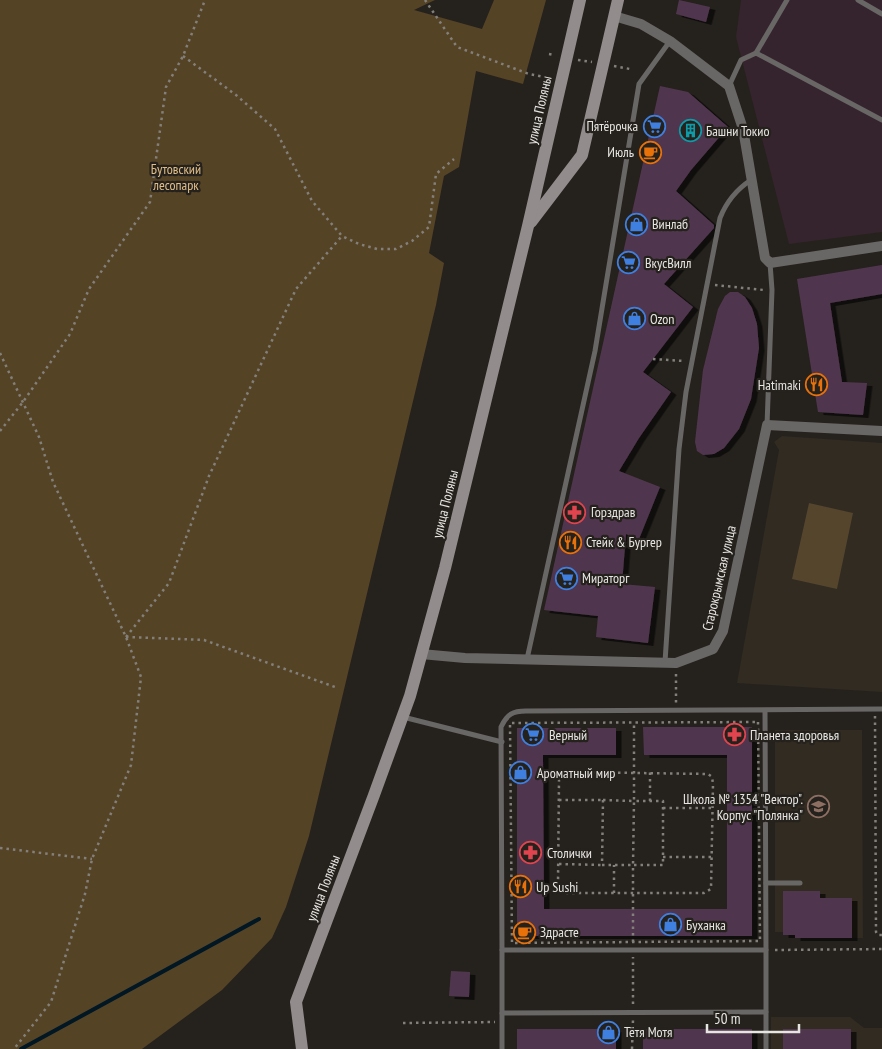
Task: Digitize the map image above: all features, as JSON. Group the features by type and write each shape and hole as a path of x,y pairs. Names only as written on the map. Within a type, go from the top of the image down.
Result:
{"main road":[{"name":"улица Поляны","path":"302,1049 296,1002 402,717 421,654 445,568 528,226 580,0"},
{"path":"528,226 582,155 618,0"}],"street":[{"path":"614,16 641,24 670,41 729,86 743,129 765,258 770,263 882,246"},
{"path":"766,425 882,431"},
{"name":"Старокрымская улица","path":"421,654 465,658 676,663 713,649 723,632 766,425"}],"lane":[{"path":"729,86 741,60 756,53 787,0"},
{"path":"858,0 882,14"},
{"path":"527,659 595,351 639,84 670,41"},
{"path":"756,53 882,120"},
{"path":"665,663 679,449 686,392 720,218 725,206 744,185 752,180"},
{"path":"766,425 772,290 770,263"},
{"path":"502,1049 501,726 504,719 516,711 882,709"},
{"path":"765,710 766,1049"},
{"path":"402,717 502,742"},
{"path":"766,883 800,883"},
{"path":"502,950 766,950"},
{"path":"502,1013 766,1012"}],"path":[{"path":"0,431 70,334 89,289 150,202 166,87 182,56 205,0"},
{"path":"425,0 456,47 529,74 544,76"},
{"path":"549,54 630,70"},
{"path":"182,56 236,95 275,129 312,201 342,236 359,244 377,249 396,249 412,241 429,227 436,174 454,159"},
{"path":"126,637 169,583 210,476 296,289 342,236"},
{"path":"708,284 772,290"},
{"path":"0,353 39,437 53,482 126,637 141,677 130,765 92,859 85,894 50,1002 14,1049"},
{"path":"653,359 692,362"},
{"path":"126,637 204,640 335,687"},
{"path":"676,683 676,710"},
{"path":"875,709 876,932 882,935"},
{"path":"758,722 760,941 512,942 510,724 758,722"},
{"path":"632,1049 634,727"},
{"path":"634,772 708,774 712,777 713,857 712,884 708,892 567,893 562,891 558,884 559,779 563,773 634,772"},
{"path":"650,772 650,800"},
{"path":"559,800 664,801 663,865 559,864"},
{"path":"602,800 602,865"},
{"path":"664,808 713,808"},
{"path":"876,828 882,828"},
{"path":"0,848 92,859"},
{"path":"663,857 713,857"},
{"path":"614,865 614,893"},
{"path":"766,950 882,949"},
{"path":"402,1022 502,1022"}],"shaded area":[{"path":"741,0 882,0 882,232 789,244 736,37"},
{"path":"782,436 882,443 882,692 737,683 779,450 774,442"},
{"path":"809,503 853,513 837,589 792,579"},
{"name":"Школа № 1354 \"Вектор\". Корпус \"Полянка\"","path":"775,730 862,730 863,938 795,938 794,935 783,935 783,932 775,932"},
{"path":"771,1017 850,1017 864,1028 882,1028 882,1049 771,1049"}],"green space":[{"name":"Бутовский лесопарк","path":"0,0 435,0 414,10 482,29 494,0 546,0 523,84 476,71 459,167 444,176 429,253 444,263 436,305 309,836 286,907 272,938 222,990 142,1049 0,1049"}],"building":[{"path":"679,0 710,7 706,22 676,14"},
{"path":"660,86 688,92 728,127 691,170 676,191 714,225 714,228 664,284 693,307 643,372 671,392 619,471 660,487 639,539 626,534 622,584 655,587 648,643 596,637 598,616 544,610"},
{"path":"882,265 882,294 830,303 842,382 867,383 863,415 818,412 797,279"},
{"path":"730,292 738,292 745,297 752,308 757,324 759,348 751,399 739,429 724,448 714,454 703,455 697,451 695,442 703,370 718,309 725,296"},
{"path":"643,727 752,727 752,936 517,936 517,728 616,728 616,755 543,755 544,909 727,909 727,755 644,755"},
{"path":"783,891 820,891 820,898 852,898 852,938 795,938 795,935 783,935"},
{"path":"451,971 470,972 469,997 449,996"},
{"path":"517,1029 616,1029 616,1049 517,1049"},
{"path":"643,1029 752,1029 752,1049 643,1049"},
{"path":"783,1029 851,1029 851,1049 783,1049"}],"waterway":[{"path":"21,1049 259,919"}],"place":[{"name":"Пятёрочка","path":"654,126"},
{"name":"Башни Токио","path":"690,131"},
{"name":"Июль","path":"650,152"},
{"name":"Винлаб","path":"636,224"},
{"name":"ВкусВилл","path":"629,263"},
{"name":"Ozon","path":"634,319"},
{"name":"Hatimaki","path":"817,385"},
{"name":"Горздрав","path":"575,512"},
{"name":"Стейк & Бургер","path":"570,542"},
{"name":"Мираторг","path":"566,578"},
{"name":"Верный","path":"533,735"},
{"name":"Планета здоровья","path":"734,735"},
{"name":"Ароматный мир","path":"521,773"},
{"name":"Школа № 1354 \"Вектор\". Корпус \"Полянка\"","path":"819,807"},
{"name":"Столички","path":"531,853"},
{"name":"Up Sushi","path":"520,887"},
{"name":"Буханка","path":"670,925"},
{"name":"Здрасте","path":"524,932"},
{"name":"Тётя Мотя","path":"608,1032"}]}
